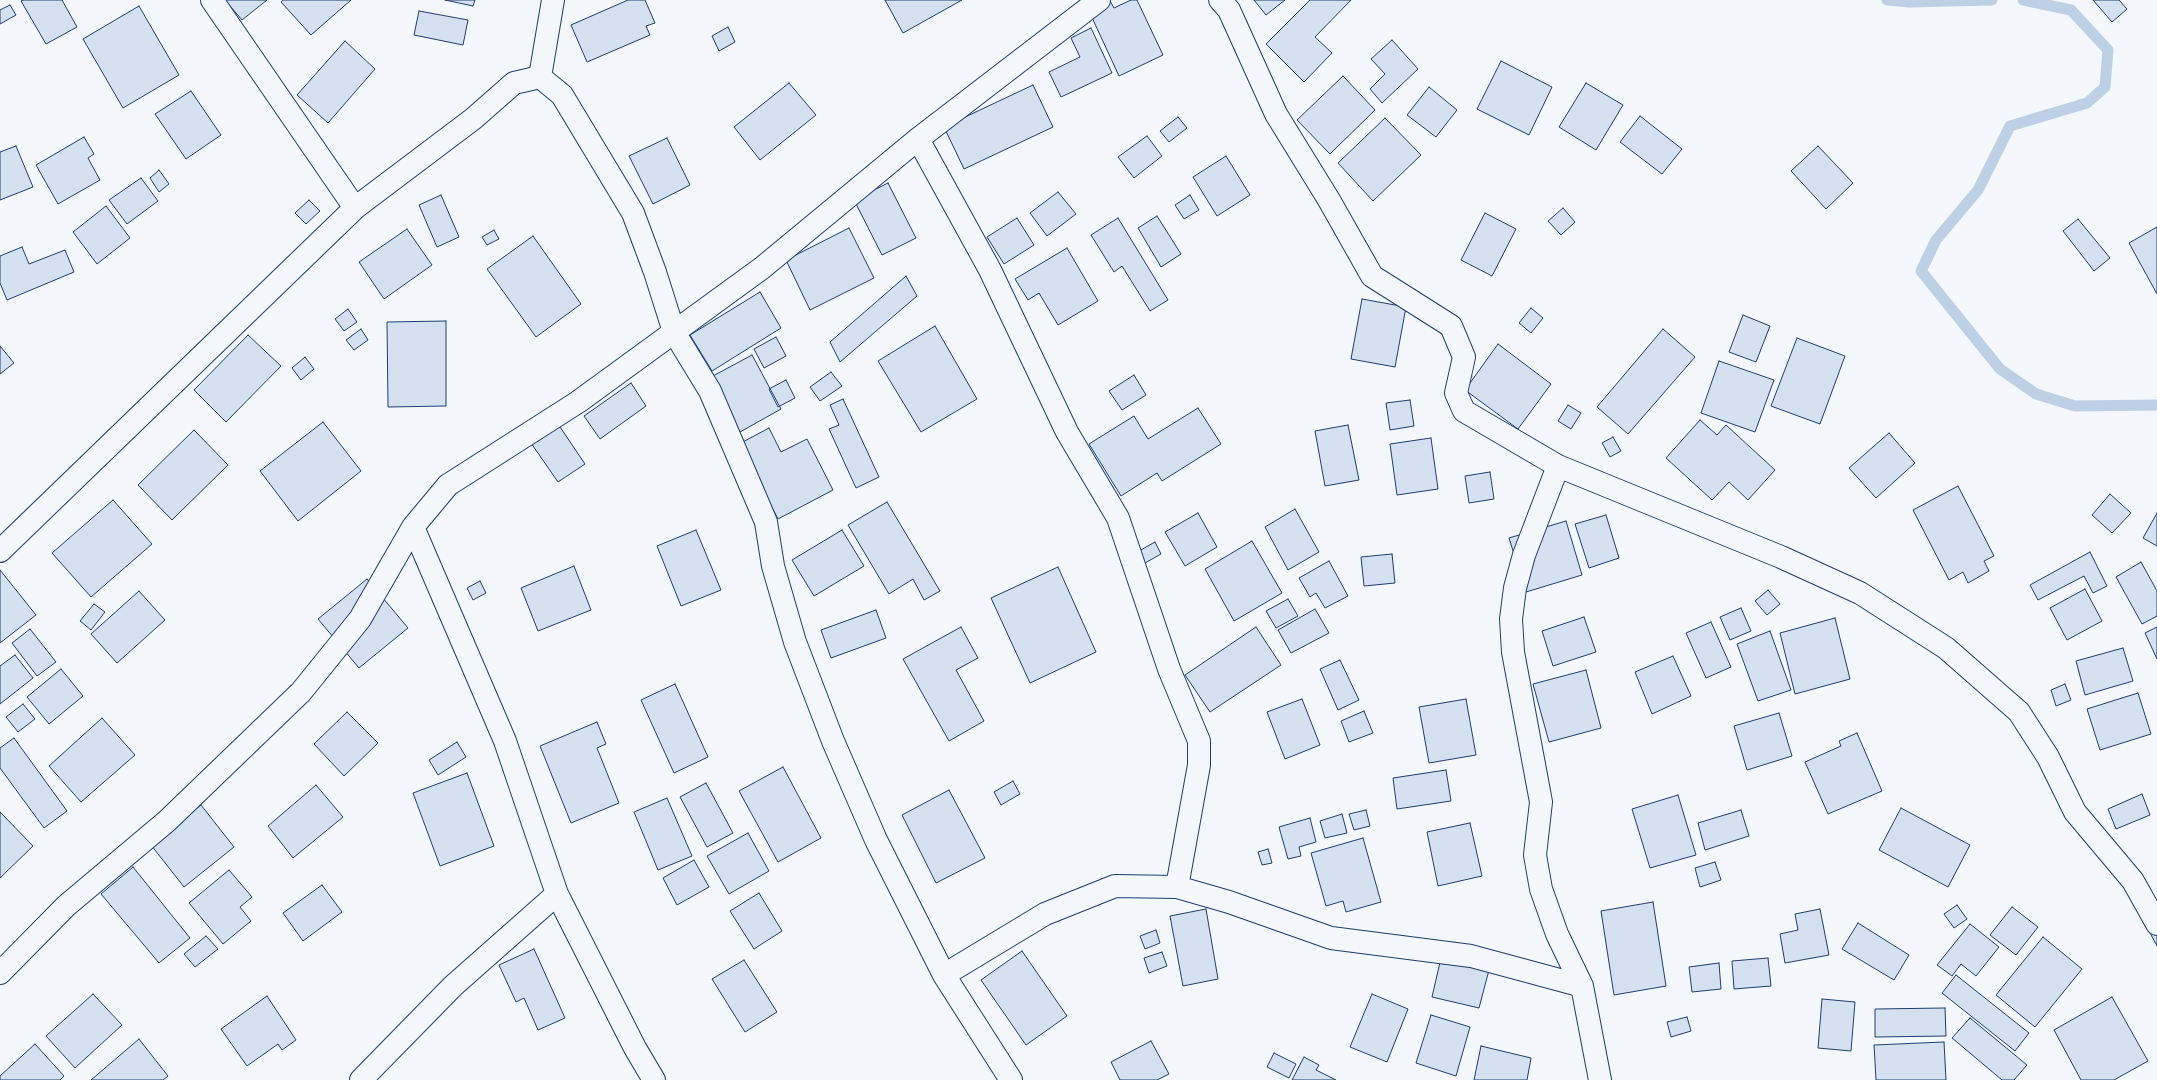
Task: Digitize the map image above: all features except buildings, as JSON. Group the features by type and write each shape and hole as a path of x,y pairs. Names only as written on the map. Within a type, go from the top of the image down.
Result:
{"street":[{"path":"212,0 355,208"},
{"path":"540,77 553,0"},
{"path":"0,973 66,906 167,821 301,692 360,619 413,527 448,485 578,402 762,268 918,139 1098,0"},
{"path":"1220,0 1229,10 1276,114 1329,200 1372,276 1451,326 1464,357 1456,393 1464,412 1558,466 1774,554 1860,593 1946,648 2019,712 2048,756 2075,812 2133,881 2157,924"},
{"path":"0,551 355,208 473,119 514,83 540,77"},
{"path":"540,77 562,95 633,214 655,272 674,332 710,391 766,522 773,566 795,642 833,741 876,840 944,975 1011,1080"},
{"path":"918,139 990,270 1067,432 1118,518 1169,669 1198,741 1199,765 1176,887"},
{"path":"1558,466 1524,555 1515,588 1511,625 1513,652 1541,802 1535,855 1541,889 1557,934 1582,986 1600,1080"},
{"path":"413,527 505,741 557,894 635,1048 654,1080"},
{"path":"944,975 1045,914 1115,886 1176,887 1229,902 1331,938 1472,956 1582,986"},
{"path":"361,1080 453,986 557,894"}],"waterway":[{"path":"1887,0 1909,2 1992,0"},
{"path":"2023,0 2071,10 2108,50 2105,87 2087,103 2010,126 1978,190 1936,240 1921,271 2000,369 2036,394 2075,406 2157,405"}]}
